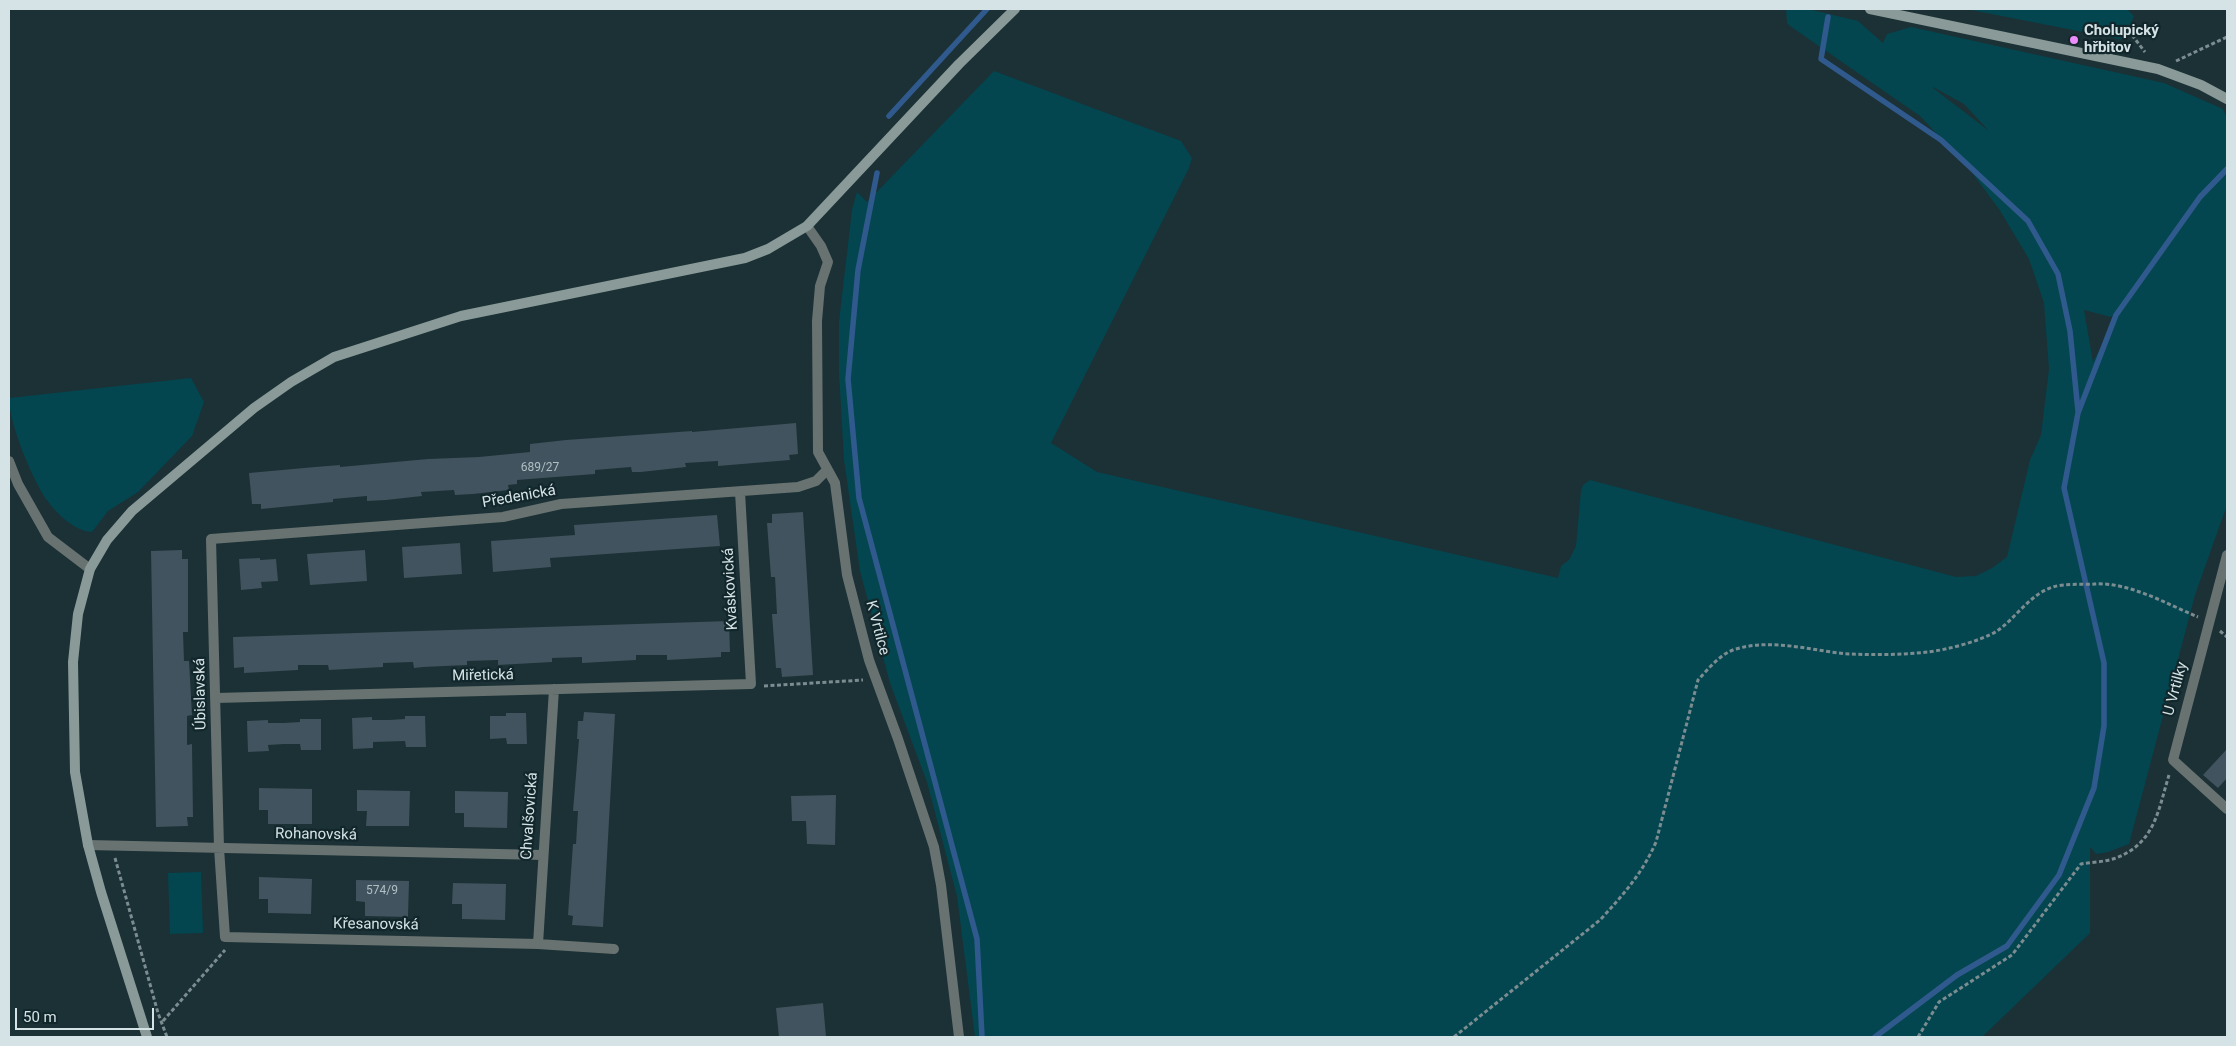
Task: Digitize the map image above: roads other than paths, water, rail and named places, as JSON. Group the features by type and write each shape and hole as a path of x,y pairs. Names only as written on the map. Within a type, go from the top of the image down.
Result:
{"street":[{"path":"146,1037 100,892 88,845 75,772 73,662 78,614 90,569 107,540 132,511 254,408 291,382 334,357 461,316 745,258 768,249 807,226 959,64 1015,9"},
{"path":"1870,9 2158,69 2201,85 2227,99"},
{"name":"K Vrtilce","path":"807,226 821,246 828,262 820,286 817,321 818,452 835,483 847,574 869,660 934,847 941,885 959,1037"},
{"path":"9,461 18,484 48,536 90,569"},
{"name":"Předenická","path":"211,539 503,517 561,504 740,492 807,485 816,481 827,470"},
{"name":"Kváskovická","path":"740,492 751,684"},
{"name":"Úbislavská","path":"211,539 219,848"},
{"name":"U Vrtilky","path":"2227,555 2173,760 2227,810"},
{"name":"Miřetická","path":"216,698 751,684"},
{"name":"Chvalšovická","path":"538,944 554,689"},
{"name":"Rohanovská","path":"88,845 543,856"},
{"name":"Křesanovská","path":"219,848 225,937 538,944 614,949"}],"waterway":[{"path":"889,116 987,9"},
{"path":"1828,17 1821,59 1941,140 2028,221 2058,274 2070,331 2078,411"},
{"path":"1875,1037 1957,975 2007,946 2059,875 2094,788 2104,726 2104,663 2064,488 2078,413 2116,315 2200,197 2227,169"},
{"path":"877,173 858,270 848,379 859,498 977,939 982,1037"}],"place":[{"name":"Cholupický hřbitov","path":"2074,40"}]}
